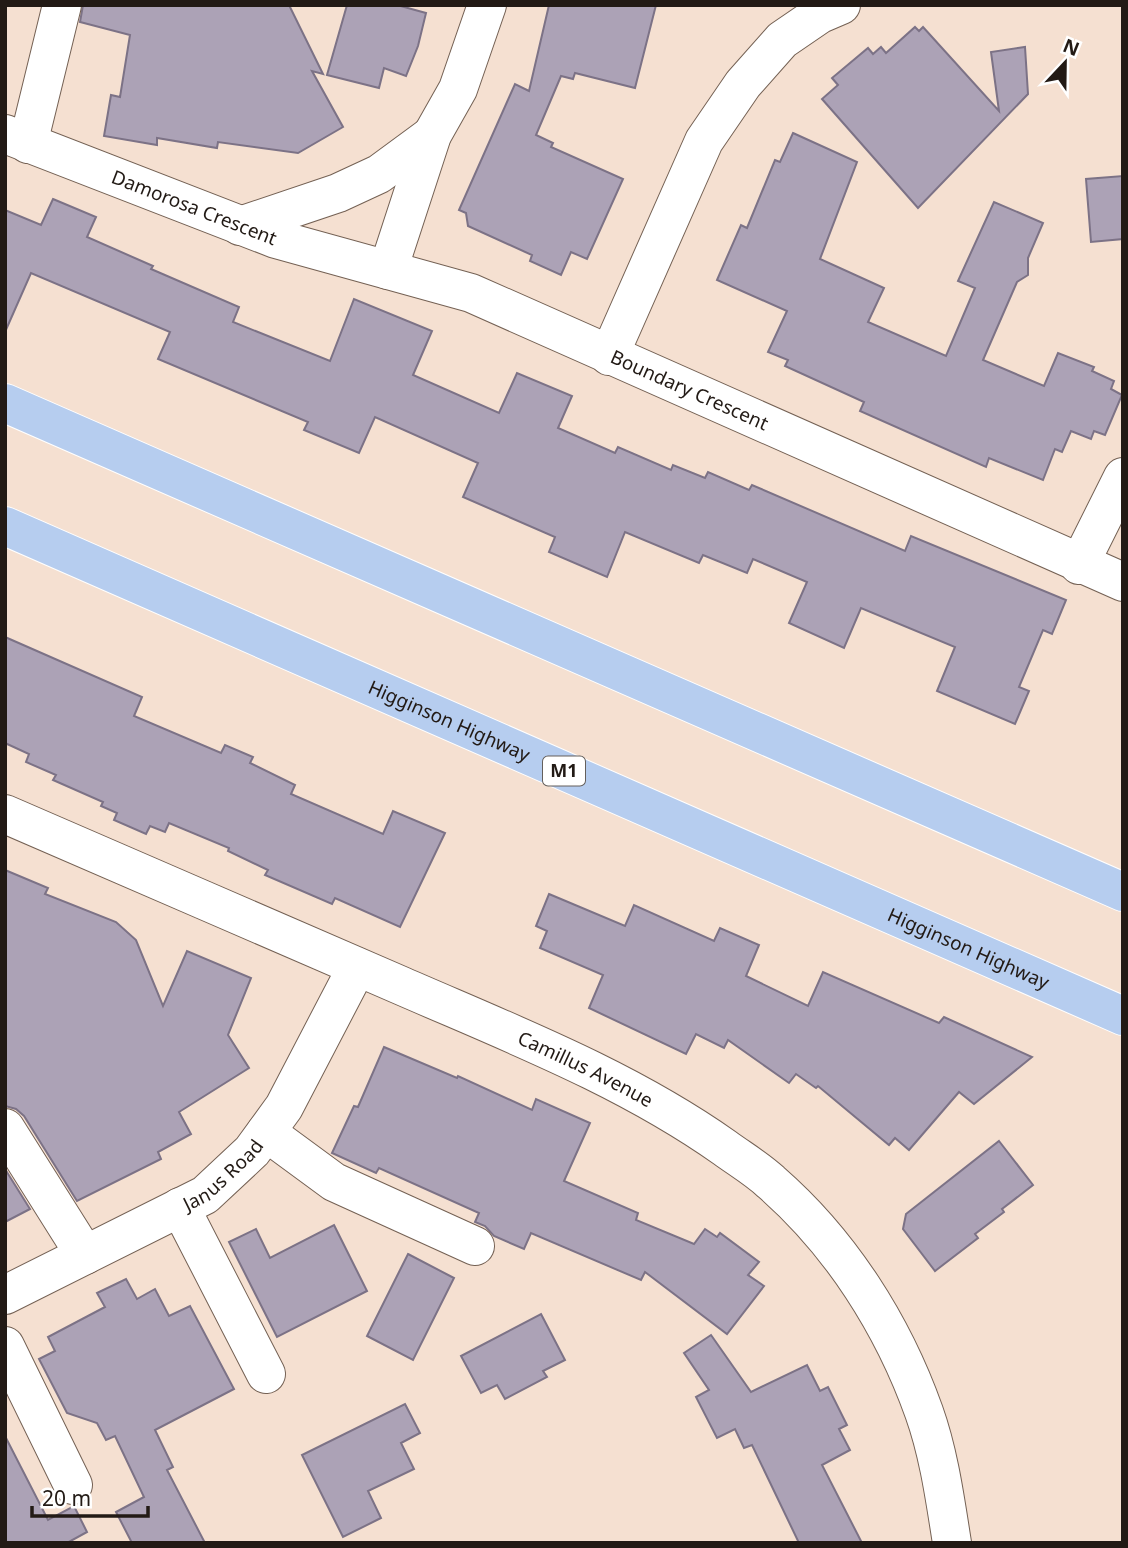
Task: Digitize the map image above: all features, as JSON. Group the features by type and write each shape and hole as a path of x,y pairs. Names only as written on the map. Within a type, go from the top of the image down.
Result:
{"highway":[{"path":"5,403 1123,892"},
{"name":"Higginson Highway","path":"5,526 1123,1016"}],"street":[{"path":"16,139 62,5"},
{"path":"388,270 432,135 457,89 487,5"},
{"name":"Boundary Crescent","path":"841,5 820,15 782,40 743,84 704,141 609,356 1079,565 1123,582"},
{"path":"240,226 338,193 379,174 432,135"},
{"name":"Damorosa Crescent","path":"16,139 276,239 471,293 609,356"},
{"path":"1079,565 1123,477"},
{"name":"Camillus Avenue","path":"5,814 510,1033 630,1089 703,1133 769,1180 815,1224 856,1279 895,1343 925,1414 944,1493 952,1543"},
{"name":"Janus Road","path":"5,1295 205,1195 252,1152 284,1107 357,967"},
{"path":"5,1128 85,1255"},
{"path":"266,1132 334,1182 475,1246"},
{"path":"180,1207 266,1374"},
{"path":"5,1346 73,1485"}],"building":[{"path":"83,5 289,5 323,74 312,71 343,127 298,153 218,142 217,148 157,138 157,145 104,136 111,95 120,97 130,35 80,22"},
{"path":"347,5 397,5 426,13 418,46 406,76 384,68 379,88 327,75"},
{"path":"549,5 656,5 635,88 575,73 573,79 561,76 536,135 553,143 551,147 623,179 587,259 571,252 561,275 530,261 532,255 468,226 466,213 459,210 515,84 529,91"},
{"path":"915,27 919,31 923,27 999,111 991,52 1025,47 1028,94 918,208 822,99 838,85 832,78 868,48 873,54 881,47 886,53"},
{"path":"793,133 857,162 820,259 884,288 868,322 946,356 975,288 958,281 994,202 1043,223 1028,258 1028,275 1017,282 983,360 1044,386 1058,353 1094,367 1092,371 1114,381 1111,389 1122,395 1105,435 1094,431 1091,439 1071,431 1062,452 1055,449 1043,480 989,458 986,467 860,411 864,402 785,366 788,360 768,352 787,311 717,280 741,225 747,228 775,160 780,162"},
{"path":"1123,176 1123,239 1091,242 1086,179"},
{"path":"53,199 96,217 87,237 153,266 151,269 239,307 233,322 330,361 354,299 432,331 413,375 499,413 517,373 572,396 558,428 615,453 618,447 671,470 673,465 705,478 708,472 749,490 752,485 905,551 911,536 1066,600 1052,634 1043,630 1019,687 1029,691 1015,724 937,691 955,647 861,608 844,648 789,623 807,582 753,559 747,573 703,555 699,563 625,532 607,577 549,552 555,537 463,497 478,463 375,417 359,453 304,430 308,422 158,359 170,332 31,273 5,332 5,210 41,225"},
{"path":"5,637 142,697 134,716 221,753 225,745 253,757 250,763 295,785 291,794 383,834 393,811 445,833 400,927 335,898 332,904 265,875 268,870 228,851 229,848 169,823 165,832 150,826 146,834 114,820 117,813 101,806 103,802 53,780 56,775 26,762 29,754 5,743"},
{"path":"5,870 48,888 45,894 116,922 136,940 163,1006 187,951 251,978 228,1035 249,1068 179,1112 191,1134 158,1152 161,1159 77,1201 24,1116 16,1109 5,1106"},
{"path":"549,894 625,926 634,905 714,941 720,928 759,945 746,976 808,1006 823,972 939,1023 944,1017 1032,1057 974,1104 959,1092 909,1150 895,1138 889,1145 818,1086 816,1088 796,1074 789,1083 728,1040 724,1048 696,1034 686,1054 589,1008 603,975 540,948 547,931 536,926"},
{"path":"384,1047 457,1078 458,1076 532,1110 536,1099 590,1123 564,1181 638,1213 636,1220 694,1244 705,1229 717,1237 720,1233 759,1262 748,1275 764,1286 727,1334 645,1272 641,1280 531,1233 524,1249 494,1236 485,1226 475,1222 479,1213 379,1168 376,1173 332,1153 354,1106 358,1107"},
{"path":"999,1141 1033,1185 975,1234 978,1238 935,1271 903,1229 906,1214"},
{"path":"5,1169 30,1209 5,1222"},
{"path":"334,1225 367,1291 277,1337 229,1242 256,1229 270,1258"},
{"path":"408,1254 454,1278 413,1360 367,1336"},
{"path":"126,1279 137,1299 155,1289 169,1316 190,1306 234,1389 155,1430 173,1467 167,1470 205,1543 132,1543 116,1512 144,1497 115,1436 106,1440 97,1423 67,1413 39,1359 55,1351 48,1337 105,1307 97,1293"},
{"path":"541,1314 565,1360 543,1371 547,1377 505,1399 497,1385 481,1393 461,1356"},
{"path":"711,1335 751,1392 807,1365 820,1391 828,1387 847,1425 839,1429 850,1450 822,1465 862,1543 799,1543 752,1445 744,1448 735,1429 717,1438 696,1397 709,1390 684,1353"},
{"path":"405,1404 420,1433 401,1443 414,1469 368,1491 381,1518 343,1537 302,1455"},
{"path":"5,1436 48,1520 74,1506 87,1532 67,1543 5,1543"}]}
